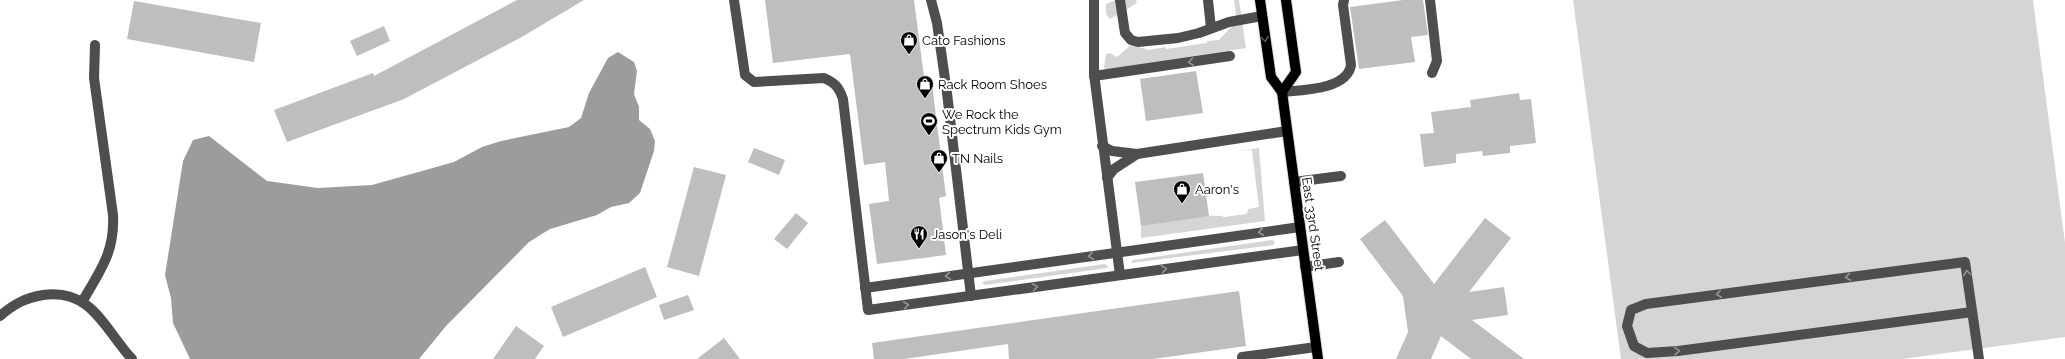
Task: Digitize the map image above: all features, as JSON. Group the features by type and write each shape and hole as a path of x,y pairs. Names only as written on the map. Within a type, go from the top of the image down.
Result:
{"main road":[{"name":"East 33rd Street","path":"1260,0 1271,77 1282,92 1318,359"},
{"path":"1282,92 1296,72 1286,0"}],"street":[{"path":"734,0 745,75 754,82 824,78 834,82 839,89 843,99 868,310 1303,250"},
{"path":"931,0 937,23 945,80 971,296"},
{"path":"1094,0 1094,76 1120,275"},
{"path":"1120,0 1125,33 1131,40 1138,42 1178,38 1199,33 1229,22 1262,16"},
{"path":"1208,0 1211,28"},
{"path":"1282,92 1330,86 1349,72 1351,65 1343,5 1344,0"},
{"path":"1430,0 1437,61 1432,73"},
{"path":"82,302 110,251 113,238 113,215 94,78 95,45"},
{"path":"1094,76 1230,56"},
{"path":"1102,146 1112,151 1137,154 1287,131"},
{"path":"1107,178 1114,169 1137,154"},
{"path":"1294,182 1341,176"},
{"path":"865,288 1300,227"},
{"path":"1305,266 1339,262"},
{"path":"1972,312 1678,351 1647,353 1634,346 1627,326 1631,310 1646,304 1965,262 1979,359"},
{"path":"0,316 14,304 23,299 56,293 71,296 91,307 132,359"},
{"path":"1242,357 1316,347"}],"shaded area":[{"path":"1116,0 1136,0 1137,3 1110,19 1106,14 1106,4"},
{"path":"1234,0 1239,0 1246,48 1106,70 1104,68 1106,54 1110,53 1117,57 1131,45 1149,50 1165,47 1166,49 1219,40 1237,21"},
{"path":"1573,0 2033,0 2065,243 2065,337 1902,359 1621,359"},
{"path":"618,52 634,62 637,71 634,94 639,107 639,120 650,129 655,141 654,151 640,193 629,203 611,207 597,215 550,229 529,242 446,326 419,359 190,359 173,323 171,298 165,275 183,161 193,140 209,136 267,181 318,188 372,185 454,162 482,147 501,141 569,127 581,118 589,93 608,58"},
{"path":"1259,148 1265,221 1141,238 1141,226 1199,217 1224,217 1247,214 1248,209 1259,207 1252,150 1239,151"},
{"path":"1272,240 1275,242 1273,245 1131,263 1133,260"},
{"path":"1105,264 1108,266 1107,268 985,285 982,283 985,281"}],"building":[{"path":"517,0 584,0 520,38 404,99 287,142 274,110 373,73 374,76"},
{"path":"765,0 914,0 925,85 932,84 946,196 939,198 946,255 877,264 869,204 889,201 885,162 864,165 850,54 773,63"},
{"path":"1403,0 1423,0 1428,35 1411,37 1415,62 1359,69 1350,7"},
{"path":"134,1 261,23 254,62 127,39"},
{"path":"384,26 390,41 357,56 350,41"},
{"path":"1196,71 1203,113 1146,121 1140,79"},
{"path":"1519,93 1520,100 1531,99 1536,143 1510,146 1510,153 1483,156 1482,151 1456,154 1456,163 1424,167 1420,134 1434,133 1431,112 1471,107 1470,100"},
{"path":"754,148 785,160 779,175 748,162"},
{"path":"694,167 726,175 699,276 667,267"},
{"path":"1203,173 1209,216 1141,226 1135,182"},
{"path":"796,213 808,223 787,249 774,239"},
{"path":"1485,218 1511,238 1469,292 1504,287 1508,315 1472,320 1524,359 1471,359 1441,336 1431,359 1396,359 1408,332 1403,296 1360,239 1385,220 1434,284"},
{"path":"645,267 657,297 563,337 551,307"},
{"path":"1239,291 1246,346 1153,359 1009,359 1008,344 904,359 874,359 872,343"},
{"path":"688,295 694,310 664,320 659,305"},
{"path":"516,326 544,346 535,359 493,359"},
{"path":"724,338 740,359 697,359"}],"place":[{"name":"Cato Fashions","path":"909,55"},
{"name":"Rack Room Shoes","path":"925,99"},
{"name":"We Rock the Spectrum Kids Gym","path":"929,136"},
{"name":"TN Nails","path":"939,173"},
{"name":"Aaron's","path":"1182,204"},
{"name":"Jason's Deli","path":"919,249"}]}
